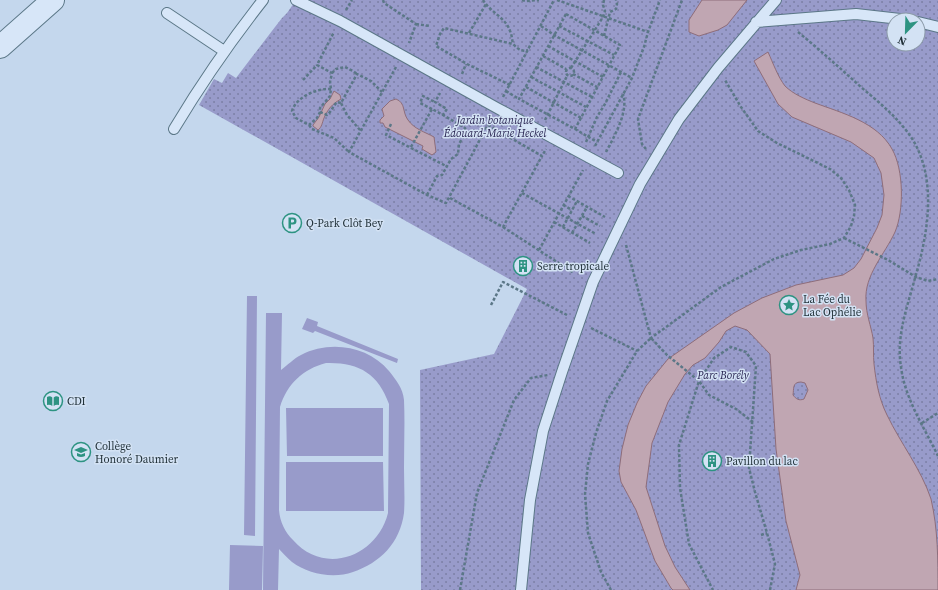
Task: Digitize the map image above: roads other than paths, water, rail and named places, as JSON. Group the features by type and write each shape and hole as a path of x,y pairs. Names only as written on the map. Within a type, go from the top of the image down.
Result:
{"street":[{"path":"0,47 53,0"}],"lane":[{"path":"296,0 340,21 618,173"},
{"path":"521,590 530,500 543,431 593,282 640,184 680,118 718,68 776,0"},
{"path":"174,129 192,99 257,2"},
{"path":"166,13 224,51"},
{"path":"756,22 856,14 886,17"},
{"path":"926,24 938,27"}],"place":[{"name":"Q-Park Clôt Bey","path":"292,223"},
{"name":"Serre tropicale","path":"523,266"},
{"name":"La Fée du Lac Ophélie","path":"789,305"},
{"name":"CDI","path":"53,401"},
{"name":"Collège Honoré Daumier","path":"81,452"},
{"name":"Pavillon du lac","path":"712,461"}],"park label":[{"name":"Jardin botanique Édouard-Marie Heckel","path":"495,126"},
{"name":"Parc Borély","path":"723,375"}]}
